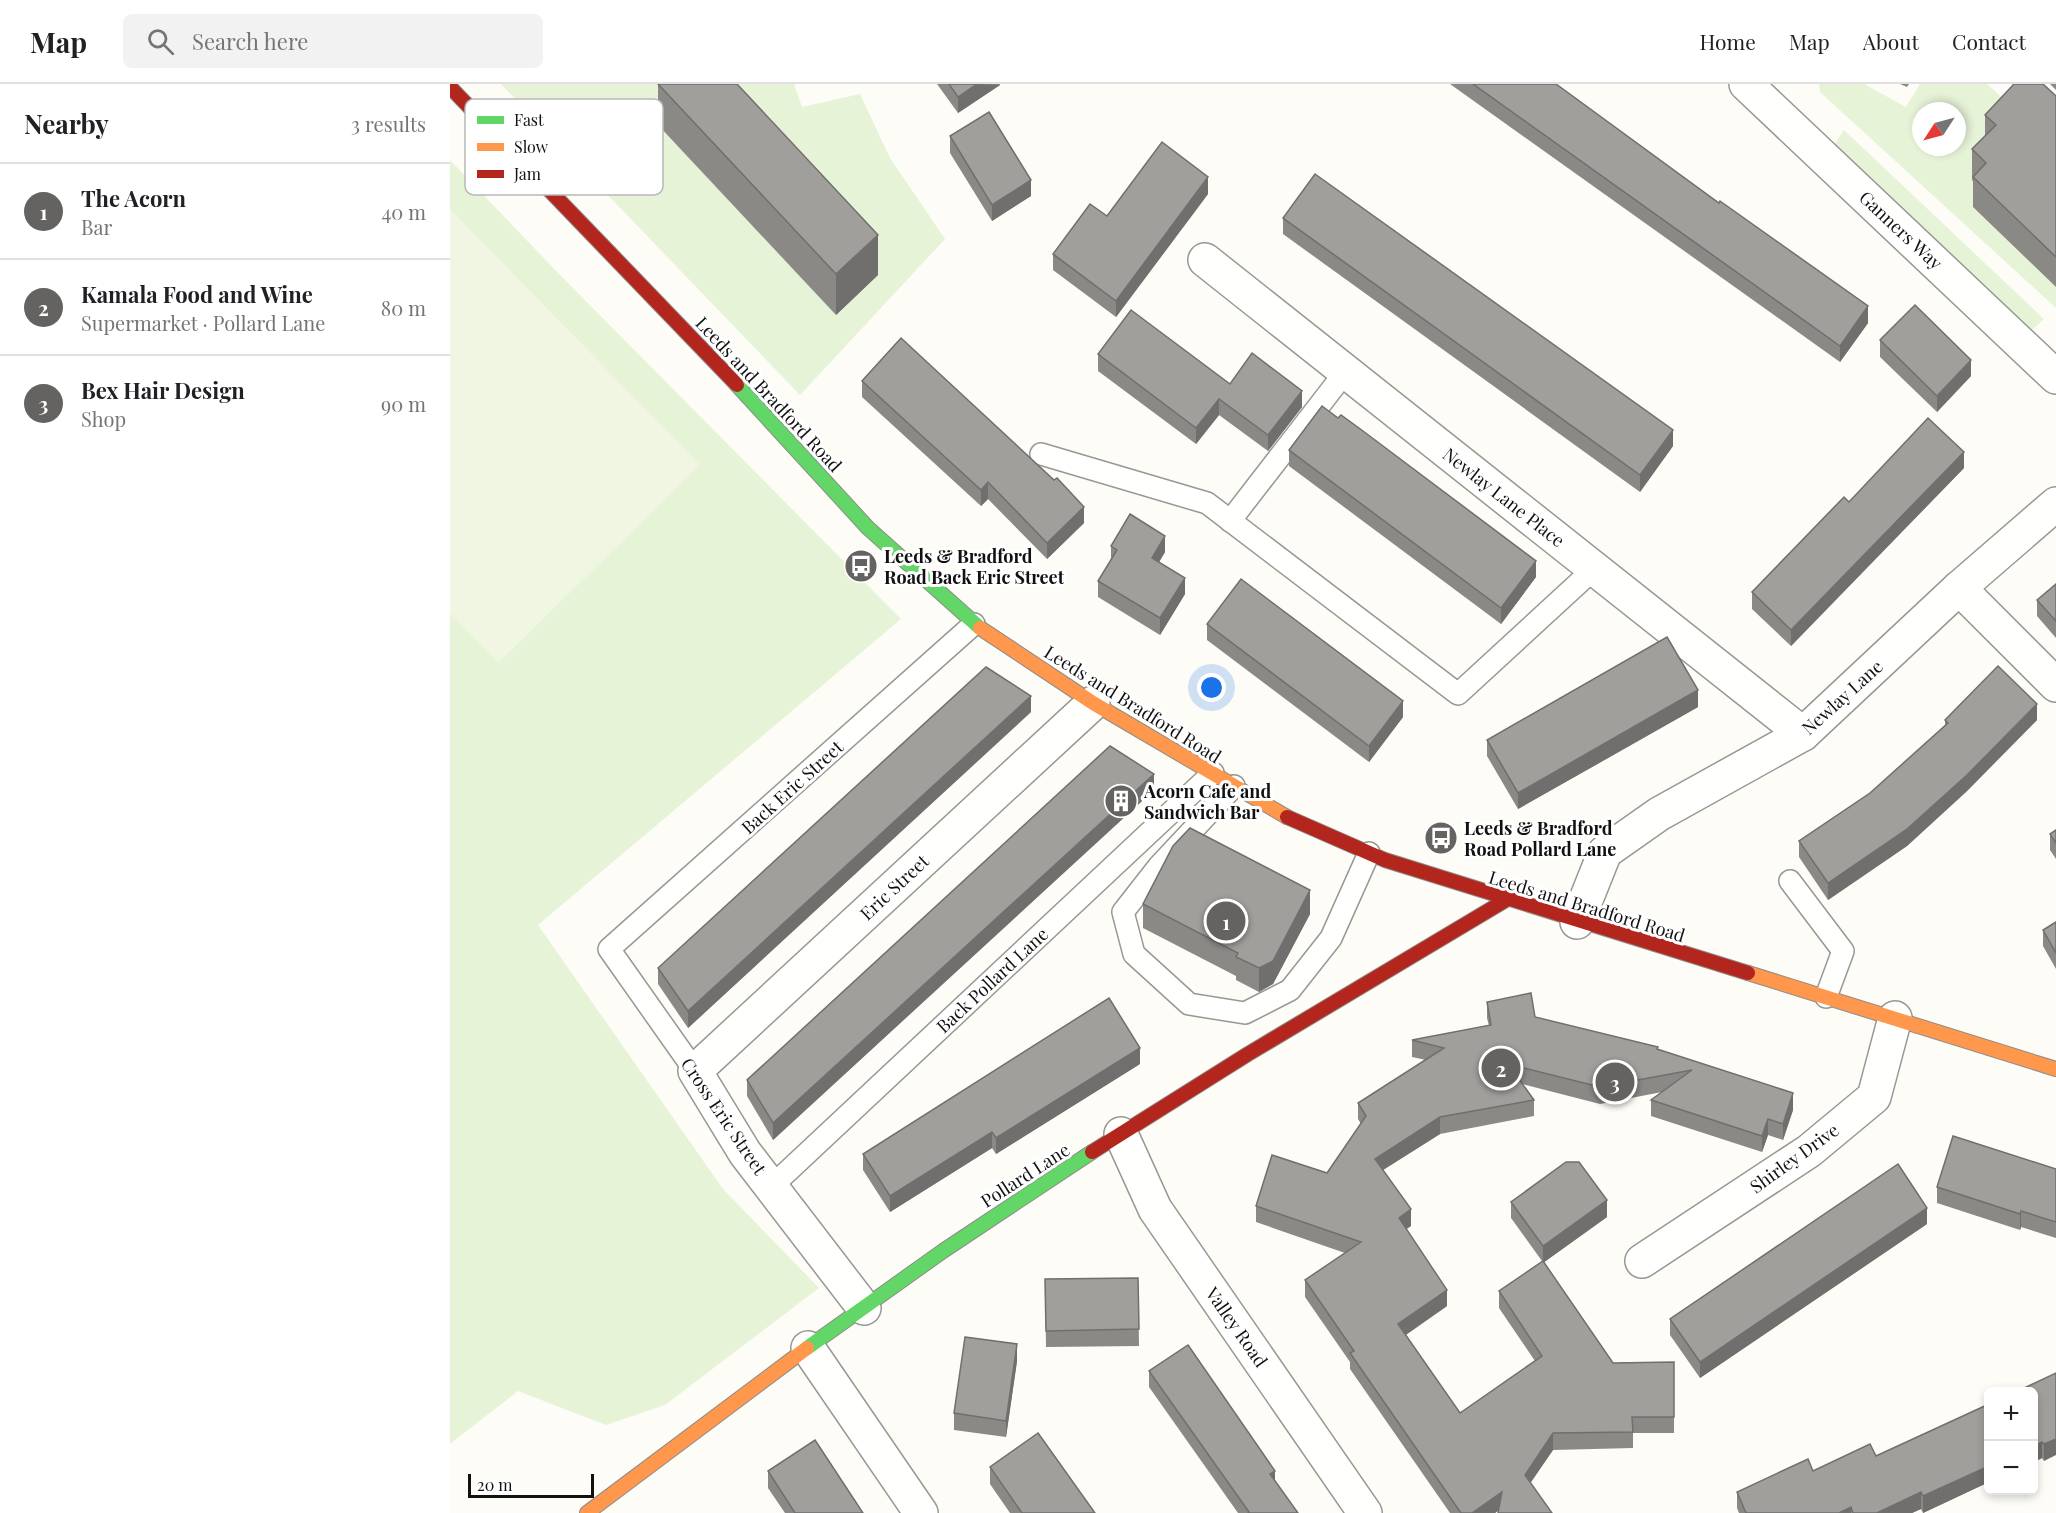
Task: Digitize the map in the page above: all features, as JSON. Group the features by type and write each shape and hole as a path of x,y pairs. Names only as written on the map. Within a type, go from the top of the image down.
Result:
{"main road":[{"name":"Leeds and Bradford Road","path":"450,87 465,103"},
{"name":"Leeds and Bradford Road","path":"554,195 721,368 868,528 974,624 1093,703 1275,812 1369,853 1506,900 2056,1069"},
{"name":"Pollard Lane","path":"587,1513 808,1348 994,1215 1277,1036 1506,900"}],"street":[{"name":"Ganners Way","path":"1746,84 2056,377"},
{"name":"Newlay Lane Place","path":"1205,260 1803,734"},
{"name":"Newlay Lane","path":"1577,922 1605,852 1659,814 1803,734 1959,588 2056,504"},
{"path":"1959,588 2056,685"},
{"name":"Eric Street","path":"695,1071 1093,703"},
{"name":"Shirley Drive","path":"1642,1261 1809,1151 1874,1097 1895,1018"},
{"name":"Cross Eric Street","path":"695,1071 745,1153 864,1308"},
{"name":"Valley Road","path":"1121,1134 1155,1209 1365,1513"},
{"path":"808,1348 921,1513"}],"lane":[{"path":"1230,521 1346,371"},
{"path":"1041,454 1207,503 1458,694 1594,568"},
{"name":"Back Eric Street","path":"609,949 974,624"},
{"name":"Back Pollard Lane","path":"772,1186 1213,773"},
{"path":"1234,786 1159,866 1123,912 1134,954 1189,1004 1245,1013 1290,990 1331,938 1369,853"},
{"path":"1790,880 1843,951 1826,997"},
{"name":"Cross Eric Street","path":"609,949 695,1071"}],"green space":[{"path":"501,84 794,84 802,107 860,94 890,158 945,239 800,395 608,195 663,195 663,130 836,315 878,275 663,128 663,99 515,99"},
{"path":"1819,84 1864,84 1906,107 1920,84 1987,84 2017,111 2056,287 2056,308 1820,92"},
{"path":"1844,130 2044,319 2031,331 1834,145"},
{"path":"450,160 465,176 465,195 483,195 901,619 538,925 723,1189 819,1288 665,1405 606,1425 518,1391 450,1444"},
{"path":"450,209 700,465 498,663 450,613"}],"building":[{"path":"658,84 737,84 878,235 836,274"},
{"path":"949,84 977,84 958,97"},
{"path":"1473,84 1556,84 1719,203 1720,201 1868,306 1840,346"},
{"path":"2014,84 2043,84 2056,96 2056,257 1973,177 1986,163 1972,149 1996,125 1985,115"},
{"path":"989,112 1031,180 992,205 950,136"},
{"path":"1162,142 1208,177 1116,301 1053,254 1090,204 1107,216"},
{"path":"1315,174 1673,430 1640,475 1283,218"},
{"path":"1915,305 1971,360 1937,396 1880,340"},
{"path":"1131,310 1230,384 1252,353 1302,391 1268,435 1219,399 1196,428 1098,354"},
{"path":"901,338 1054,480 1057,478 1084,507 1047,543 988,482 981,490 862,381"},
{"path":"1322,406 1338,418 1341,415 1536,561 1501,608 1289,450"},
{"path":"1928,418 1964,452 1791,630 1752,592 1844,497 1849,502"},
{"path":"1130,514 1165,536 1152,558 1185,578 1160,618 1098,581 1117,550 1111,546"},
{"path":"1241,579 1403,701 1369,746 1207,624"},
{"path":"2056,584 2056,621 2037,600"},
{"path":"1667,637 1698,690 1518,793 1487,740"},
{"path":"1998,666 2037,704 1967,775 1907,829 1828,883 1799,841 1870,793 1948,723 1945,720"},
{"path":"986,667 1031,696 688,1011 658,968"},
{"path":"1110,746 1154,774 773,1123 747,1080"},
{"path":"1190,828 1310,890 1273,961 1259,968 1236,957 1238,953 1143,904 1173,846"},
{"path":"2056,830 2056,843 2050,834"},
{"path":"2056,922 2056,953 2043,930"},
{"path":"1531,993 1535,1017 1658,1047 1657,1049 1793,1093 1783,1124 1768,1119 1762,1136 1651,1100 1692,1070 1600,1087 1508,1064 1534,1100 1440,1117 1375,1159 1411,1209 1399,1218 1447,1290 1398,1324 1460,1413 1542,1356 1499,1291 1543,1261 1613,1363 1674,1362 1674,1417 1632,1417 1633,1432 1553,1433 1525,1475 1552,1513 1498,1513 1502,1492 1472,1513 1461,1513 1350,1353 1354,1351 1305,1280 1361,1242 1256,1206 1272,1155 1327,1173 1366,1116 1358,1103 1444,1048 1412,1040 1491,1025 1487,1002"},
{"path":"1109,998 1140,1048 996,1138 992,1132 890,1196 863,1154"},
{"path":"1953,1136 2056,1169 2056,1222 2021,1211 2020,1214 1937,1187"},
{"path":"1566,1162 1579,1162 1607,1200 1543,1246 1511,1202"},
{"path":"1898,1164 1927,1208 1700,1362 1670,1319"},
{"path":"1138,1278 1139,1329 1046,1331 1045,1279"},
{"path":"965,1337 1017,1344 1006,1421 954,1413"},
{"path":"1188,1345 1275,1471 1270,1474 1298,1513 1248,1513 1149,1371"},
{"path":"2056,1373 2056,1439 2038,1444 2038,1387 2027,1387"},
{"path":"1984,1406 1984,1468 1923,1496 1921,1492 1877,1513 1853,1513 1851,1507 1839,1513 1746,1513 1737,1492 1808,1459 1813,1471 1870,1444 1876,1456"},
{"path":"1038,1433 1095,1513 1022,1513 990,1467"},
{"path":"815,1440 863,1513 795,1513 768,1471"}],"traffic: fast":[{"path":"737,385 868,528 980,628"},
{"path":"807,1348 943,1251 1092,1152"}],"traffic: slow":[{"path":"980,628 1093,703 1287,817"},
{"path":"1748,973 2056,1069"},
{"path":"587,1513 807,1348"}],"traffic: jam":[{"path":"450,87 465,103"},
{"path":"554,195 737,385"},
{"path":"1287,817 1385,860 1748,973"},
{"path":"1092,1152 1248,1054 1506,900"}],"place":[{"name":"Leeds & Bradford Road Back Eric Street","path":"861,566"},
{"name":"Acorn Cafe and Sandwich Bar","path":"1121,801"},
{"name":"Leeds & Bradford Road Pollard Lane","path":"1441,838"},
{"name":"The Acorn","path":"1226,921"},
{"name":"Kamala Food and Wine","path":"1501,1068"},
{"name":"Bex Hair Design","path":"1615,1082"}]}
